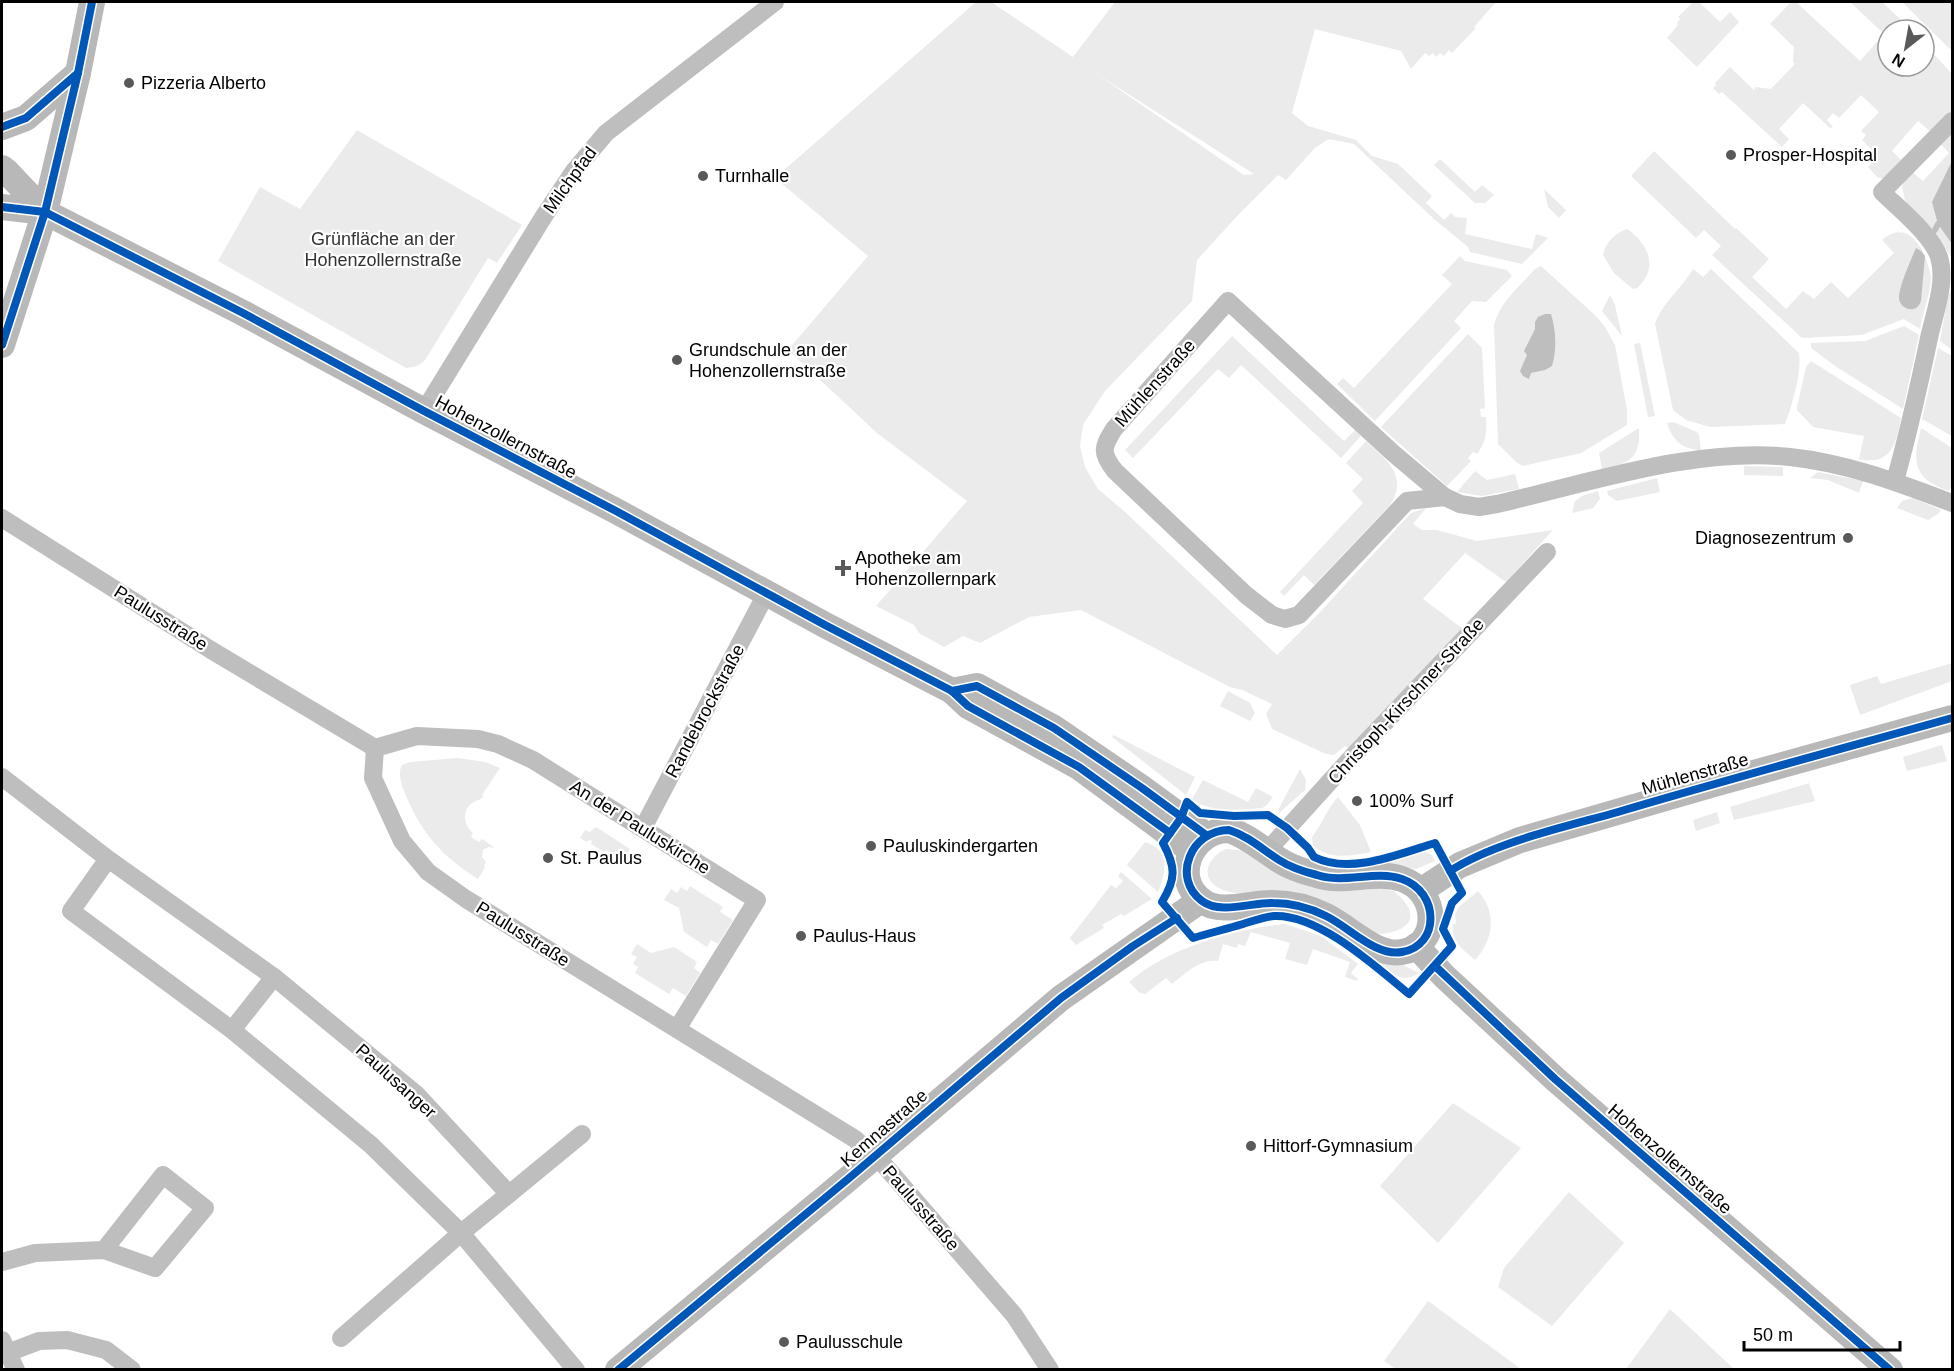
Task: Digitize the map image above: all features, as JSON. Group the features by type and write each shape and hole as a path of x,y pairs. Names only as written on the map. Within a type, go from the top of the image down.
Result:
{"main road":[{"path":"2,345 45,212 78,74 92,2"},
{"path":"2,127 26,118 78,74"},
{"path":"2,168 45,212"},
{"path":"2,207 45,212"},
{"name":"Hohenzollernstraße","path":"45,212 243,313 616,511 766,594 952,691 977,686 1054,728 1142,788 1199,843"},
{"name":"Mühlenstraße","path":"1422,890 1460,865 1521,840 1953,718"},
{"path":"1229,830 1243,834 1267,851 1280,861 1317,876 1343,880 1391,876 1405,880 1422,890 1431,911 1427,932 1416,946 1394,953 1370,945 1325,915 1288,904 1210,905 1201,900 1187,876 1188,859 1199,843 1212,832 1229,830"},
{"name":"Kemnastraße","path":"618,1370 1061,998 1201,900"},
{"name":"Hohenzollernstraße","path":"1416,946 1444,976 1555,1079 1890,1370"}],"street":[{"name":"Milchpfad","path":"424,411 544,216 574,171 599,140 615,125 775,2"},
{"path":"1894,481 1912,419 1938,300 1942,270 1939,255 1931,242 1881,192 1953,121"},
{"name":"Mühlenstraße","path":"1445,497 1407,501 1299,615 1285,619 1272,615 1246,595 1115,471 1106,459 1104,445 1114,429 1228,301 1393,453 1445,497 1460,504 1479,507 1669,464 1737,457 1788,457 1824,462 1866,472 1953,503"},
{"name":"Paulusstraße","path":"2,518 211,650 375,748 373,778 402,841 428,873 466,899 855,1139 903,1187 1014,1315 1050,1370"},
{"name":"Christoph-Kirschner-Straße","path":"1267,851 1352,757 1547,552"},
{"name":"Randebrockstraße","path":"643,828 766,594"},
{"name":"An der Pauluskirche","path":"375,748 417,736 478,739 498,744 533,760 757,900 677,1029"},
{"name":"Paulusanger","path":"2,777 108,860 274,977 416,1095 508,1194"},
{"path":"108,860 71,911 232,1030 371,1144 461,1233 576,1370"},
{"path":"232,1030 274,977"},
{"path":"341,1338 461,1233 582,1134"},
{"path":"2,1262 35,1253 104,1250 155,1268 205,1208 163,1175 104,1250"},
{"path":"16,1370 4,1349 39,1341 68,1340 106,1350 132,1370"}],"green space":[{"path":"976,2 991,2 1073,57 1115,2 1496,2 1474,27 1476,28 1452,53 1449,50 1444,56 1440,53 1436,57 1433,53 1429,56 1425,53 1411,69 1401,51 1315,29 1292,113 1308,126 1356,140 1372,156 1398,164 1432,196 1426,203 1444,220 1451,213 1455,217 1467,218 1465,234 1532,249 1536,234 1548,238 1522,264 1470,252 1468,247 1434,219 1354,144 1329,139 1315,148 1286,180 1278,175 1197,260 1192,301 1105,391 1083,425 1080,446 1085,467 1098,489 1277,655 1321,611 1411,513 1426,508 1413,524 1422,530 1437,530 1477,541 1553,530 1506,582 1465,553 1423,599 1463,629 1349,748 1345,746 1334,755 1326,754 1272,729 1266,714 1272,704 1230,687 1081,610 1029,617 980,643 963,636 944,647 919,633 914,625 876,606 967,501 877,433 788,350 868,256 775,178","holes":["1095,73 1254,174 1244,175"]},
{"path":"1693,2 1699,2 1720,22 1730,12 1739,22 1697,67 1667,38 1678,25 1680,19 1678,17"},
{"path":"1791,2 1796,2 1860,61 1876,43 1876,78 1936,78 1936,56 1952,74 1952,110 1932,133 1918,121 1892,151 1901,160 1884,179 1877,177 1868,167 1878,156 1862,140 1866,135 1861,131 1879,112 1861,95 1839,118 1833,113 1827,120 1833,127 1830,128 1803,103 1779,129 1789,139 1782,147 1722,92 1719,94 1713,88 1730,67 1754,90 1756,87 1771,89 1795,64 1793,62 1794,47 1770,24"},
{"path":"1850,2 1882,2 1899,18 1876,18 1876,26"},
{"path":"1902,2 1952,2 1952,51 1936,35 1936,18 1918,18"},
{"name":"Grünfläche an der Hohenzollernstraße","path":"357,130 522,225 497,263 488,258 427,357 421,364 413,367 406,368 218,261 260,187 300,209"},
{"path":"1952,131 1952,258 1940,240 1906,204 1902,187 1904,180 1912,172 1923,181 1949,153 1940,143"},
{"path":"1654,151 1769,259 1752,277 1786,309 1803,291 1814,299 1831,282 1848,298 1894,253 1882,240 1898,232 1911,237 1921,249 1931,276 1920,329 1904,319 1862,335 1802,338 1712,255 1721,246 1704,230 1696,238 1631,176"},
{"path":"1440,159 1475,192 1482,185 1494,195 1485,203 1475,203 1434,165"},
{"path":"1544,189 1566,210 1559,218 1548,207"},
{"path":"1627,229 1646,249 1649,264 1644,280 1633,289 1614,273 1603,255 1611,239"},
{"path":"1460,256 1465,261 1507,270 1512,276 1486,302 1472,301 1454,321 1461,328 1375,421 1337,384 1343,378 1354,388 1452,284 1442,275"},
{"path":"1541,266 1597,317 1615,345 1627,410 1627,425 1581,453 1523,466 1498,444 1494,325 1500,309 1511,295 1535,269"},
{"path":"1693,269 1703,277 1711,269 1799,353 1798,379 1785,424 1710,427 1686,420 1673,410 1655,324 1662,309"},
{"path":"1952,288 1952,350 1940,341 1948,296"},
{"path":"1610,295 1615,305 1622,336 1602,311"},
{"path":"1904,326 1919,335 1903,409 1811,348 1811,343 1865,341"},
{"path":"1468,334 1482,348 1485,408 1480,409 1481,417 1486,417 1486,432 1480,450 1477,454 1473,452 1468,458 1471,461 1447,486 1381,427"},
{"path":"1232,336 1344,441 1355,430 1361,436 1341,458 1241,365 1229,378 1218,369 1133,458 1125,450"},
{"path":"1640,343 1655,416 1648,417 1634,344"},
{"path":"1938,348 1952,356 1952,436 1922,419"},
{"path":"1811,361 1901,418 1894,444 1885,456 1870,460 1859,459 1864,436 1813,427 1797,410 1806,367"},
{"path":"1673,422 1697,432 1701,450 1684,446 1675,439 1667,423"},
{"path":"1639,428 1638,446 1631,458 1619,465 1602,469 1599,453"},
{"path":"1921,428 1952,448 1952,484 1949,491 1928,481 1918,468 1916,460"},
{"path":"1366,441 1393,469 1396,477 1397,485 1390,505 1314,585 1304,575 1284,596 1280,592 1363,503 1352,491 1363,479 1346,463"},
{"path":"1744,466 1783,467 1783,476 1744,475"},
{"path":"1475,471 1487,480 1515,474 1519,489 1482,496 1457,492"},
{"path":"1818,472 1863,481 1859,493 1828,480 1810,478"},
{"path":"1657,478 1660,492 1617,501 1608,495 1607,491"},
{"path":"1598,491 1600,499 1593,508 1572,513 1575,501"},
{"path":"1913,498 1941,510 1928,520 1897,508 1902,501"},
{"path":"1952,663 1952,681 1860,715 1850,685 1877,676 1881,684"},
{"path":"1228,691 1250,703 1255,713 1250,721 1220,706"},
{"path":"1114,735 1195,777 1186,795 1112,737"},
{"path":"1942,745 1947,761 1907,771 1903,757"},
{"path":"458,758 485,762 500,768 482,795 484,796 472,803 465,814 467,826 473,833 471,837 479,842 482,839 495,848 489,847 483,850 482,857 486,862 478,879 454,862 435,844 412,810 401,780 402,765 410,762"},
{"path":"1300,769 1306,780 1305,790 1279,813 1278,810"},
{"path":"1203,780 1248,802 1256,788 1273,797 1262,808 1226,810 1207,807 1192,799"},
{"path":"1809,783 1815,801 1734,820 1730,807"},
{"path":"1338,797 1360,825 1371,852 1349,856 1334,855 1313,846 1312,837"},
{"path":"1717,812 1720,823 1696,831 1693,820"},
{"path":"596,827 630,849 622,864 608,855 609,852 606,850 604,852 591,844 592,841 587,842 580,838 585,830 590,832"},
{"path":"1145,842 1163,856 1164,870 1158,892 1127,865"},
{"path":"1226,849 1249,851 1393,891 1408,907 1410,920 1400,929 1380,934 1256,895 1223,890 1209,878 1208,867 1215,856"},
{"path":"1424,851 1432,855 1435,861 1416,869 1383,864"},
{"path":"1121,872 1152,899 1124,916 1121,914 1102,925 1104,928 1076,945 1070,938 1111,885 1116,888 1123,881 1118,876"},
{"path":"690,886 723,907 720,912 733,920 718,944 711,940 707,947 684,932 679,908 664,900 671,889 677,893 681,887 687,891"},
{"path":"1478,891 1488,908 1491,926 1486,944 1475,960 1459,945 1454,935 1453,924 1456,924 1455,914 1459,907"},
{"path":"1285,924 1321,936 1358,964 1351,973 1358,979 1357,981 1345,977 1350,962 1313,949 1307,965 1285,959 1290,943 1251,932 1245,946 1238,944 1237,948 1223,944 1218,961 1199,964 1172,984 1166,978 1145,994 1140,993 1129,982 1162,960 1202,942 1245,930"},
{"path":"637,944 651,953 674,947 697,962 694,968 700,973 686,996 673,988 669,994 635,973 638,967 633,964 637,957 631,954"},
{"path":"1380,960 1401,964 1419,973 1402,978 1379,962"},
{"path":"1453,1103 1521,1148 1438,1243 1380,1186"},
{"path":"1569,1192 1624,1243 1552,1326 1498,1287 1504,1268"},
{"path":"1428,1301 1521,1369 1396,1369 1384,1361"},
{"path":"1670,1309 1734,1369 1626,1369"}],"shaded area":[{"path":"1952,161 1952,244 1938,224 1932,202"},
{"path":"1916,248 1925,256 1921,301 1919,306 1908,309 1902,305 1899,298 1903,280"},
{"path":"1551,314 1554,327 1554,360 1552,366 1545,370 1531,373 1529,379 1520,371 1527,355 1524,351 1535,329 1535,322 1538,317"}],"waterway":[{"path":"1935,230 1938,224"}],"cycle path":[{"path":"2,345 45,212 78,73 92,2"},
{"path":"2,127 26,118 78,73"},
{"path":"2,207 45,212 243,313 952,691 968,706 1079,767 1170,833"},
{"path":"952,691 977,686 1054,728 1206,835"},
{"path":"1450,871 1488,852 1531,836 1952,718"},
{"path":"1187,802 1200,813 1234,816 1268,815 1287,828 1314,857 1328,862 1343,864 1374,861 1435,843 1462,893 1452,903 1443,929 1452,946 1409,994 1346,944 1309,924 1291,918 1266,917 1193,938 1162,902 1170,886 1173,873 1163,843 1181,818 1187,802"},
{"path":"1229,830 1249,839 1283,863 1308,872 1338,878 1381,876 1402,879 1414,886 1429,906 1429,930 1414,948 1392,952 1373,946 1326,916 1300,906 1265,903 1227,908 1210,905 1202,901 1193,891 1188,880 1187,868 1196,846 1204,838 1216,832 1229,830"},
{"path":"618,1370 1061,998 1133,946 1177,918"},
{"path":"1435,966 1555,1079 1890,1370"}],"place":[{"name":"Pizzeria Alberto","path":"129,83"},
{"name":"Prosper-Hospital","path":"1731,155"},
{"name":"Turnhalle","path":"703,176"},
{"name":"Grundschule an der Hohenzollernstraße","path":"677,360"},
{"name":"Diagnosezentrum","path":"1848,538"},
{"name":"Apotheke am Hohenzollernpark","path":"843,568"},
{"name":"100% Surf","path":"1357,801"},
{"name":"Pauluskindergarten","path":"871,846"},
{"name":"St. Paulus","path":"548,858"},
{"name":"Paulus-Haus","path":"801,936"},
{"name":"Hittorf-Gymnasium","path":"1251,1146"},
{"name":"Paulusschule","path":"784,1342"}]}
